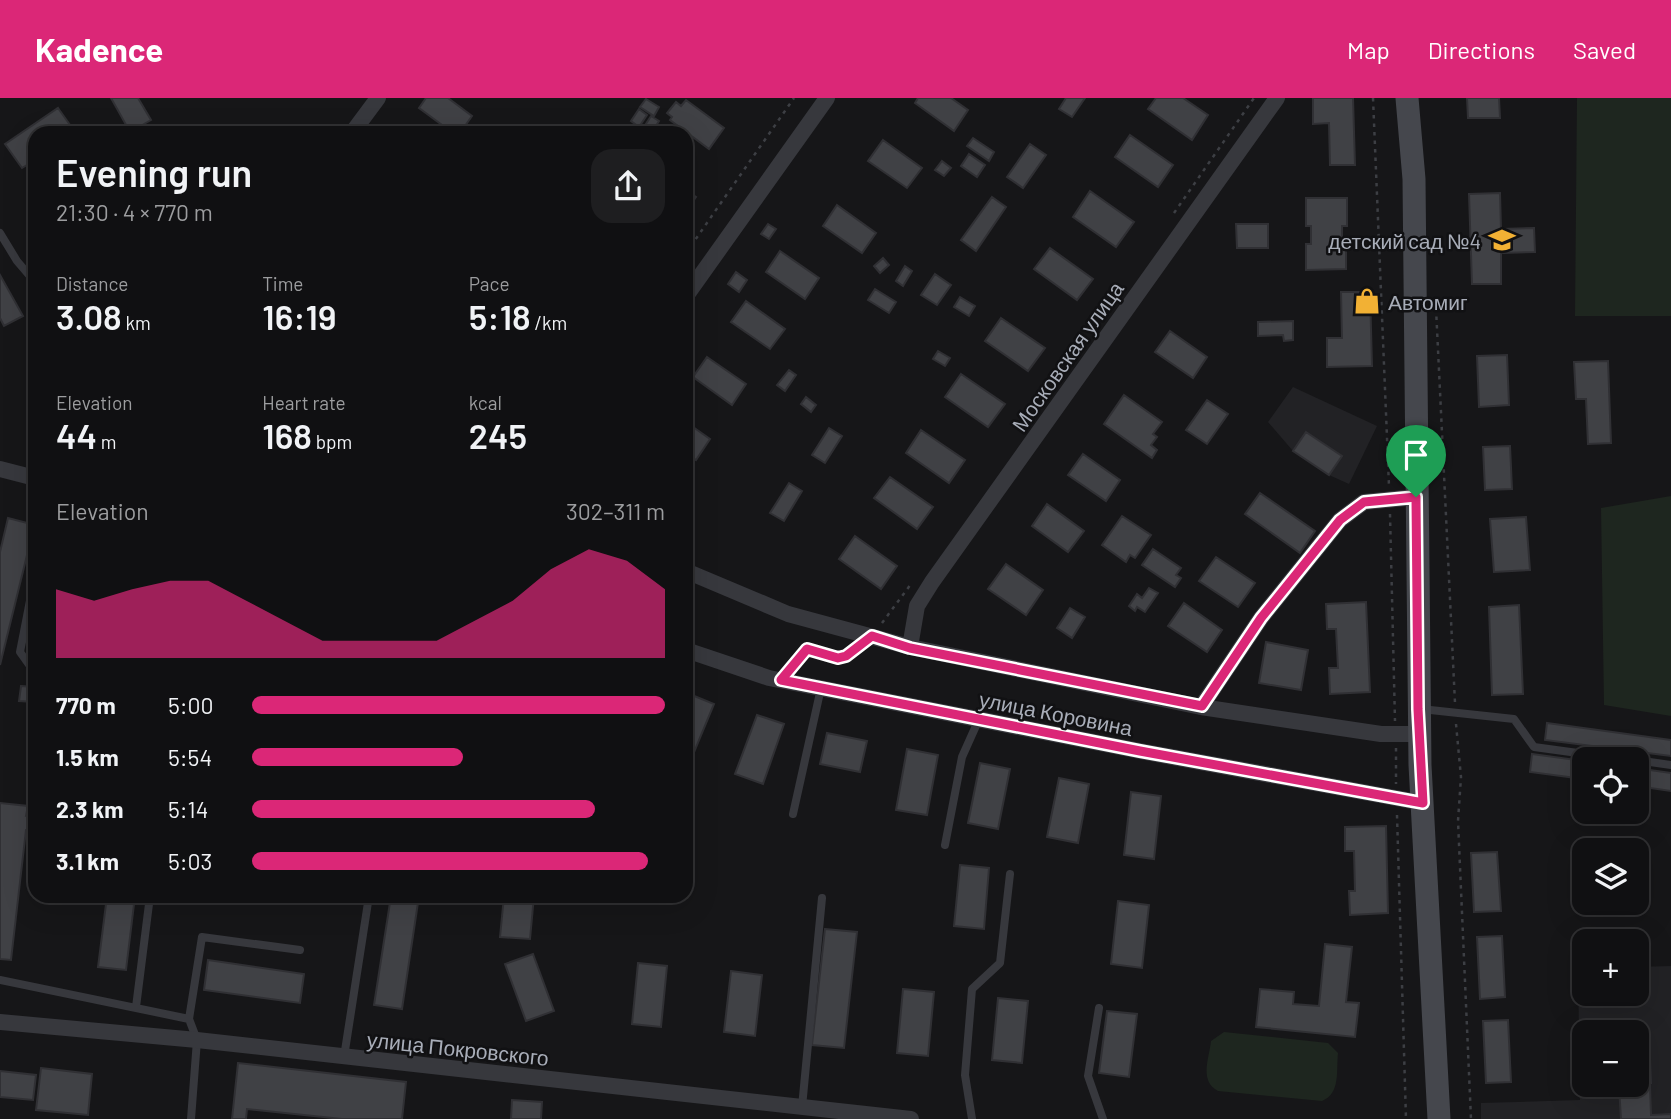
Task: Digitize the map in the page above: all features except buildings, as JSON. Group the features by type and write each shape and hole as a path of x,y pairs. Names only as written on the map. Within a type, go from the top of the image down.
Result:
{"street":[{"path":"357,126 378,98"},
{"path":"693,286 827,98"},
{"name":"Московская улица","path":"910,648 917,607 932,582 1277,98"},
{"path":"1407,98 1414,179 1418,709 1439,1119"},
{"path":"0,469 28,476"},
{"path":"1202,706 1261,618 1340,520 1364,502 1416,497"},
{"path":"693,574 788,614 910,648 1202,706 1395,734 1420,734"},
{"name":"улица Коровина","path":"693,652 781,680 1423,803"},
{"name":"улица Покровского","path":"0,1022 197,1040 911,1119"}],"lane":[{"path":"0,233 28,274"},
{"path":"28,611 20,652 28,663"},
{"path":"793,814 821,688"},
{"path":"1418,709 1514,719 1534,747 1572,752"},
{"path":"945,845 962,757 979,719"},
{"path":"1649,762 1671,765"},
{"path":"972,1119 965,1075 972,989 1000,963 1010,874"},
{"path":"802,1107 822,898"},
{"path":"136,1007 149,903"},
{"path":"344,1057 368,903"},
{"path":"191,1119 197,1040 189,1019 202,937 300,950"},
{"path":"0,980 189,1019"},
{"path":"1098,1008 1088,1076 1103,1119"}],"path":[{"path":"693,243 794,98"},
{"path":"1173,215 1254,98"},
{"path":"1373,98 1390,498 1406,1119"},
{"path":"1436,308 1455,713 1461,777 1458,821 1471,1119"},
{"path":"781,680 807,649 838,658 846,656 872,636 916,577"}],"shaded area":[{"path":"1577,98 1671,98 1671,316 1575,316"},
{"path":"1293,387 1377,426 1349,484 1329,475 1293,451 1268,422"},
{"path":"1671,496 1671,716 1604,705 1601,508"},
{"path":"1671,966 1671,1119 1481,1119 1481,1103 1580,1100 1580,1097 1649,1097 1649,1020 1579,1020 1579,1006 1649,1006 1649,967"},
{"path":"1224,1032 1328,1043 1338,1053 1336,1081 1332,1093 1322,1101 1218,1091 1209,1082 1207,1062 1211,1041"}],"place":[{"name":"детский сад №4","path":"1502,240"},
{"name":"Автомиг","path":"1367,301"}],"route":[{"path":"1416,497 1418,709 1423,803 1140,751 781,680 807,649 838,658 846,656 872,636 910,648 1202,706 1261,618 1340,520 1364,502 1416,497"}]}
